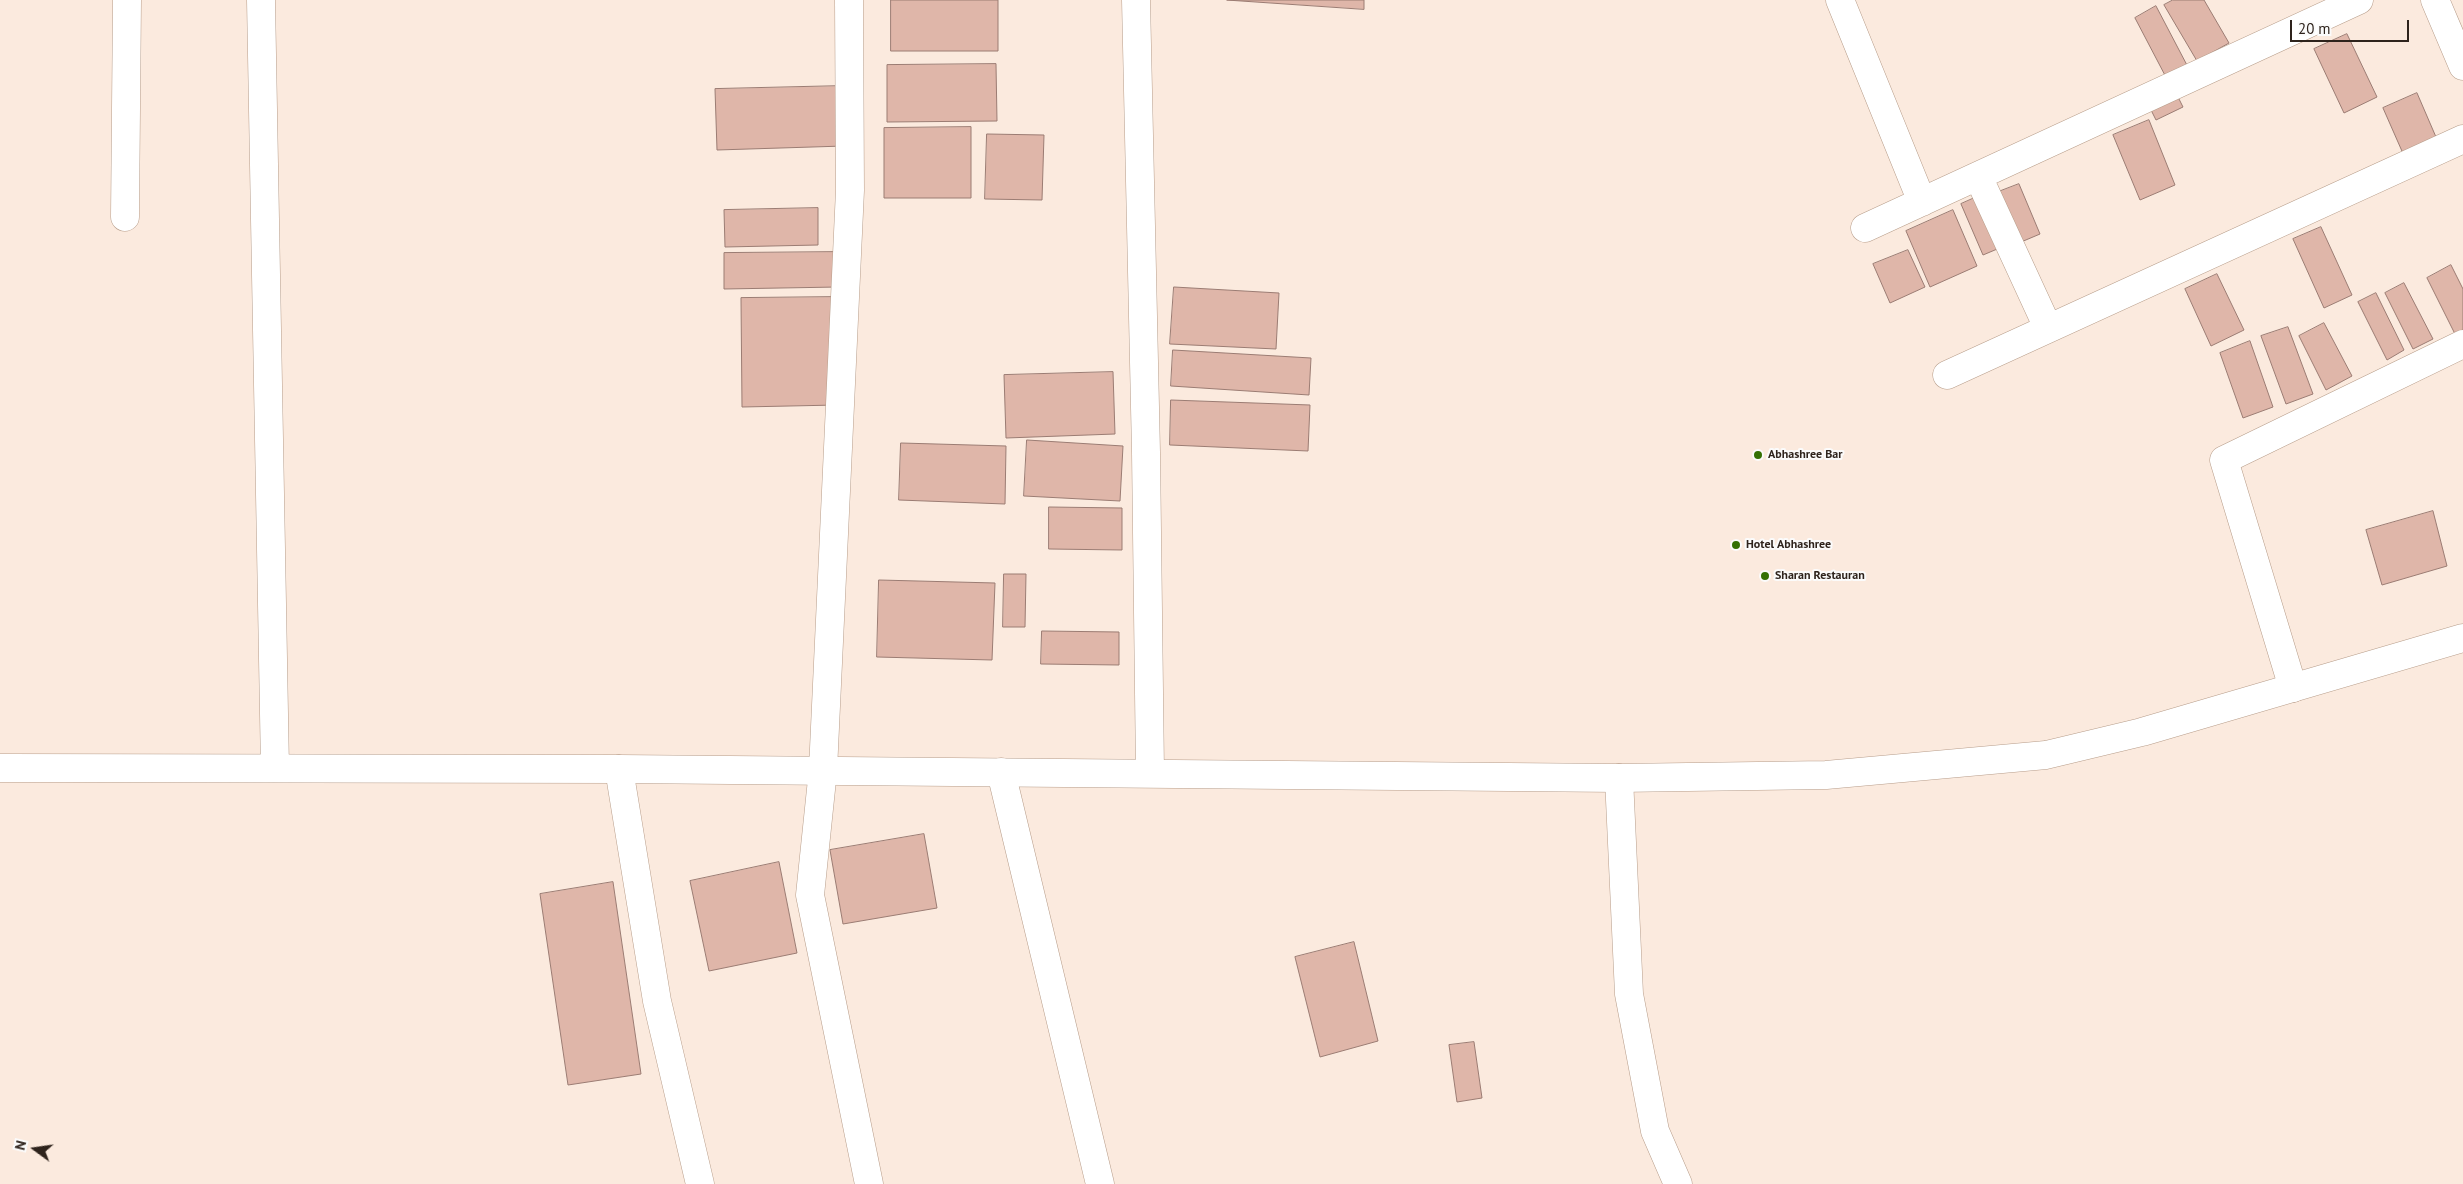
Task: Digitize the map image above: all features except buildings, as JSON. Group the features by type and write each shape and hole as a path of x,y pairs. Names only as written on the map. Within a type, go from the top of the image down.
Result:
{"street":[{"path":"124,216 127,0"},
{"path":"261,0 275,768"},
{"path":"849,0 850,190 823,770 810,895 869,1184"},
{"path":"1136,0 1146,452 1150,772"},
{"path":"1840,0 1922,202"},
{"path":"1866,228 2359,0"},
{"path":"2435,0 2463,66"},
{"path":"1947,375 2463,139"},
{"path":"1978,176 2048,328"},
{"path":"2293,688 2224,460 2463,344"},
{"path":"0,768 1150,772 1618,778 1826,775 2046,755 2142,732 2463,638"},
{"path":"619,769 657,1001 700,1184"},
{"path":"1001,772 1100,1184"},
{"path":"1618,778 1629,994 1655,1131 1678,1184"}],"place":[{"name":"Abhashree Bar","path":"1758,455"},
{"name":"Hotel Abhashree","path":"1736,545"},
{"name":"Sharan Restauran","path":"1765,576"}]}
